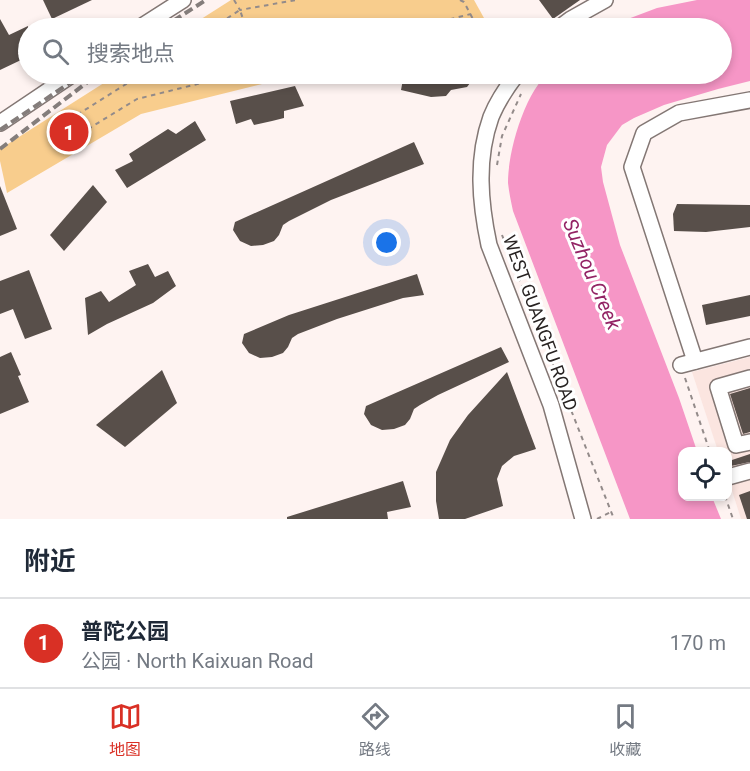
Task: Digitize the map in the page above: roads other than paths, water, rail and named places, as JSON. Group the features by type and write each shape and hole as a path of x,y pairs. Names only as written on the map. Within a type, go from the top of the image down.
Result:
{"street":[{"path":"155,18 183,0"},
{"path":"573,18 605,0"},
{"path":"0,123 58,84"},
{"name":"WEST GUANGFU ROAD","path":"515,84 504,92 492,116 483,147 480,181 483,218 489,245 551,405 583,518"},
{"path":"750,100 680,113 644,133 633,167 688,363 750,347"},
{"path":"750,378 718,387 736,446 750,442"},
{"path":"732,476 750,471"}],"water":[{"name":"Suzhou Creek","path":"697,0 750,0 750,81 664,105 634,118 622,125 607,145 601,167 620,245 696,447 678,447 678,501 714,501 721,519 630,519 513,211 508,183 514,140 531,96 539,84 732,84 732,18 630,18 657,8"}],"railway":[{"path":"178,18 206,0"},
{"path":"0,130 68,84"},
{"path":"0,149 85,84"}],"place":[{"name":"普陀公园","path":"69,132"}]}
